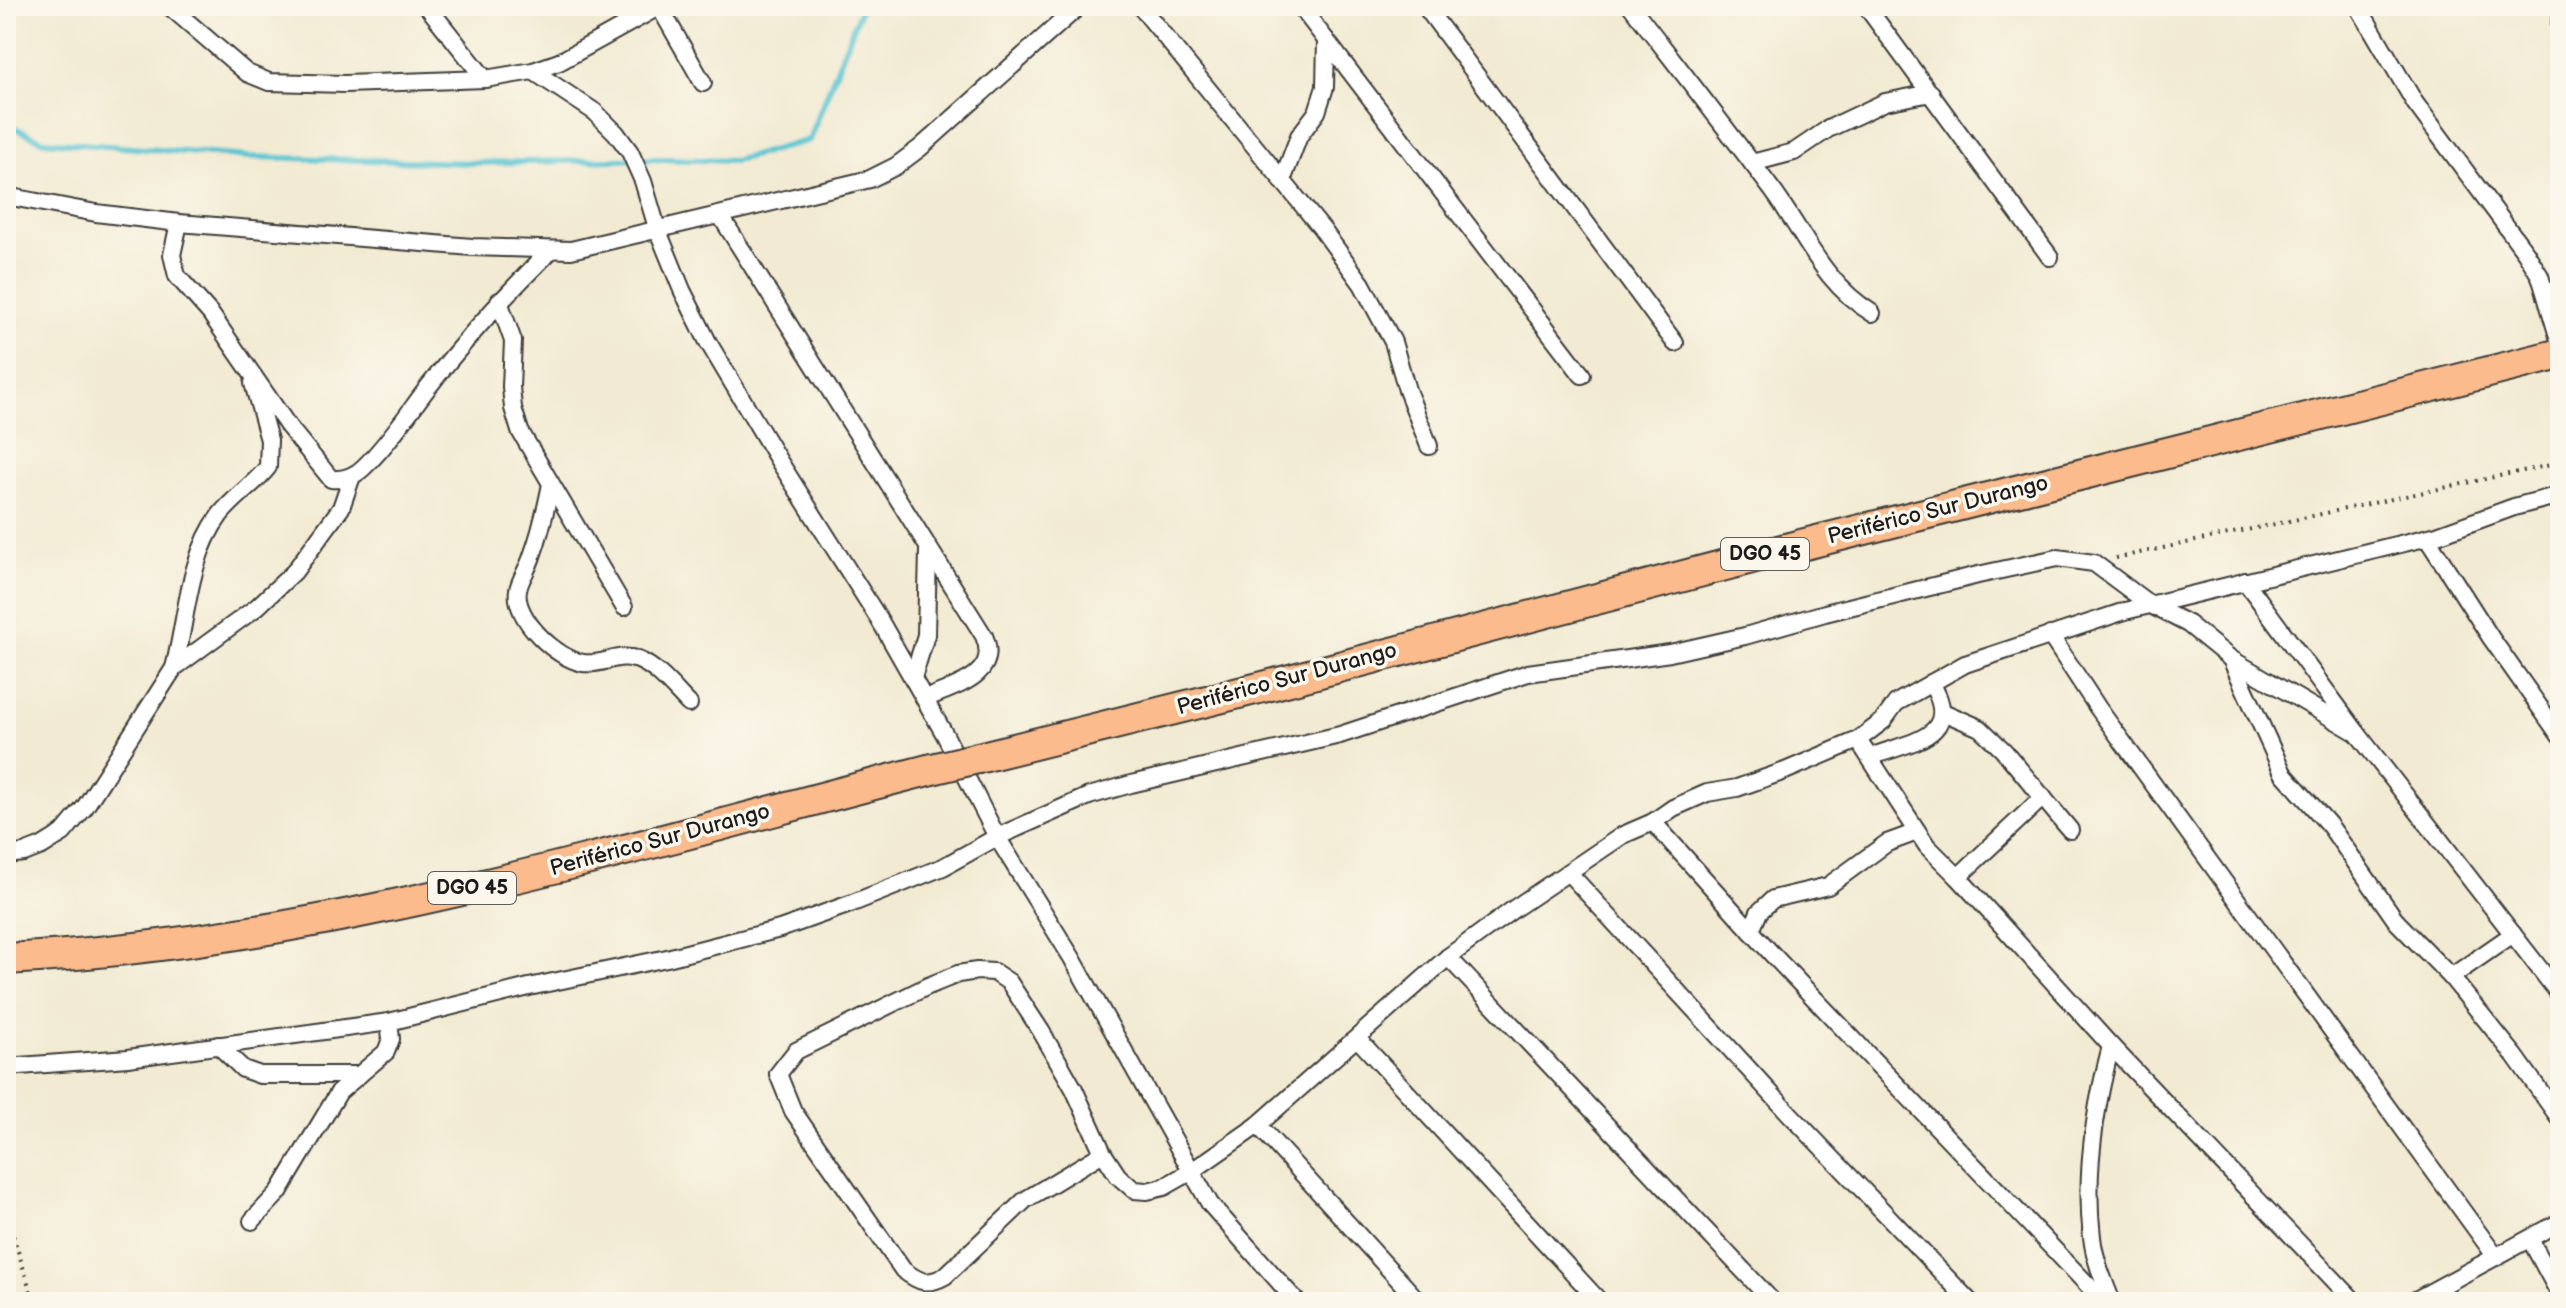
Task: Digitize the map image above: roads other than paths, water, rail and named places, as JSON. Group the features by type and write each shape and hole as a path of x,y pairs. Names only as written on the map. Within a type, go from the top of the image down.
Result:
{"highway":[{"name":"Periférico Sur Durango","path":"6,959 156,945 265,930 416,901 556,868 2558,351"}],"street":[{"path":"169,6 247,73 269,82 295,84 485,79 533,71 559,62 659,6 703,83"},
{"path":"427,6 485,79"},
{"path":"6,196 96,213 179,223 472,247 571,250 870,179 896,166 920,148 1079,6"},
{"path":"1140,6 1322,229 1362,284 1393,342 1407,390 1429,446"},
{"path":"1300,6 1582,375"},
{"path":"1425,6 1675,343"},
{"path":"1631,6 1793,218 1818,262 1850,300 1872,313"},
{"path":"1866,6 2050,257"},
{"path":"2358,6 2415,103 2540,276 2556,308 2558,351"},
{"path":"2560,21 2560,56"},
{"path":"1282,181 1299,136 1317,112 1325,87 1326,40"},
{"path":"533,71 595,112 630,152 682,290 708,342 913,678 997,837 1072,958 1210,1204 1297,1302"},
{"path":"1752,163 1794,152 1828,129 1885,102 1931,93"},
{"path":"720,215 984,636 990,651 988,662 969,679 925,699"},
{"path":"179,223 172,255 177,276 210,313 331,479 352,476 362,469 394,434 428,387 499,301 551,250"},
{"path":"499,301 513,341 513,408 520,431 624,607"},
{"path":"174,668 191,584 206,538 221,514 268,467 269,440 248,366"},
{"path":"6,855 24,853 63,833 85,807 174,668 257,607 294,572 341,508 352,476"},
{"path":"551,484 543,527 518,590 519,609 527,623 555,649 585,664 633,658 649,665 689,704"},
{"path":"1103,1153 1025,1200 945,1276 931,1283 918,1281 903,1270 793,1111 778,1074 796,1051 928,986 958,974 994,972 1009,982 1041,1031 1074,1089 1103,1153 1118,1176 1134,1190 1164,1187 1258,1125 1448,957 1623,835 1653,822 1673,808 1707,793 1737,788 1785,771 1858,740 1883,721 1896,703 1965,664 2149,604 2427,538 2514,507 2560,495"},
{"path":"2427,538 2491,638 2560,736"},
{"path":"913,678 926,635 928,550"},
{"path":"6,1067 128,1058 389,1022 529,987 667,958 780,929 943,867 997,837 1089,796 1162,775 1340,735 1528,673 1670,653 2057,558 2094,563 2149,604 2188,624 2231,659 2357,733"},
{"path":"2245,581 2357,733 2560,995"},
{"path":"2050,635 2098,708 2496,1257"},
{"path":"2231,659 2283,773 2330,826 2397,922 2451,977 2515,1056 2560,1119"},
{"path":"1870,757 1930,735 1939,725 1943,712 1941,699 1931,683"},
{"path":"1943,712 1980,728 2005,752 2070,830"},
{"path":"1858,740 1927,846 2111,1046 2355,1302"},
{"path":"1958,877 2043,797"},
{"path":"1653,822 1751,931 2104,1302"},
{"path":"1751,931 1759,912 1773,899 1828,886 1887,843 1917,832"},
{"path":"1568,872 1799,1124 1970,1302"},
{"path":"2451,977 2513,934"},
{"path":"1448,957 1773,1302"},
{"path":"252,1221 279,1192 339,1092 386,1052 391,1039 389,1022"},
{"path":"1358,1039 1600,1302"},
{"path":"218,1045 243,1069 260,1075 359,1075"},
{"path":"2111,1046 2092,1137 2090,1190 2092,1239 2112,1302"},
{"path":"1258,1125 1419,1302"},
{"path":"2412,1302 2560,1222"},
{"path":"2530,1239 2560,1295"}],"waterway":[{"path":"6,124 44,141 249,157 474,163 659,159 734,161 809,140 862,6"}]}
